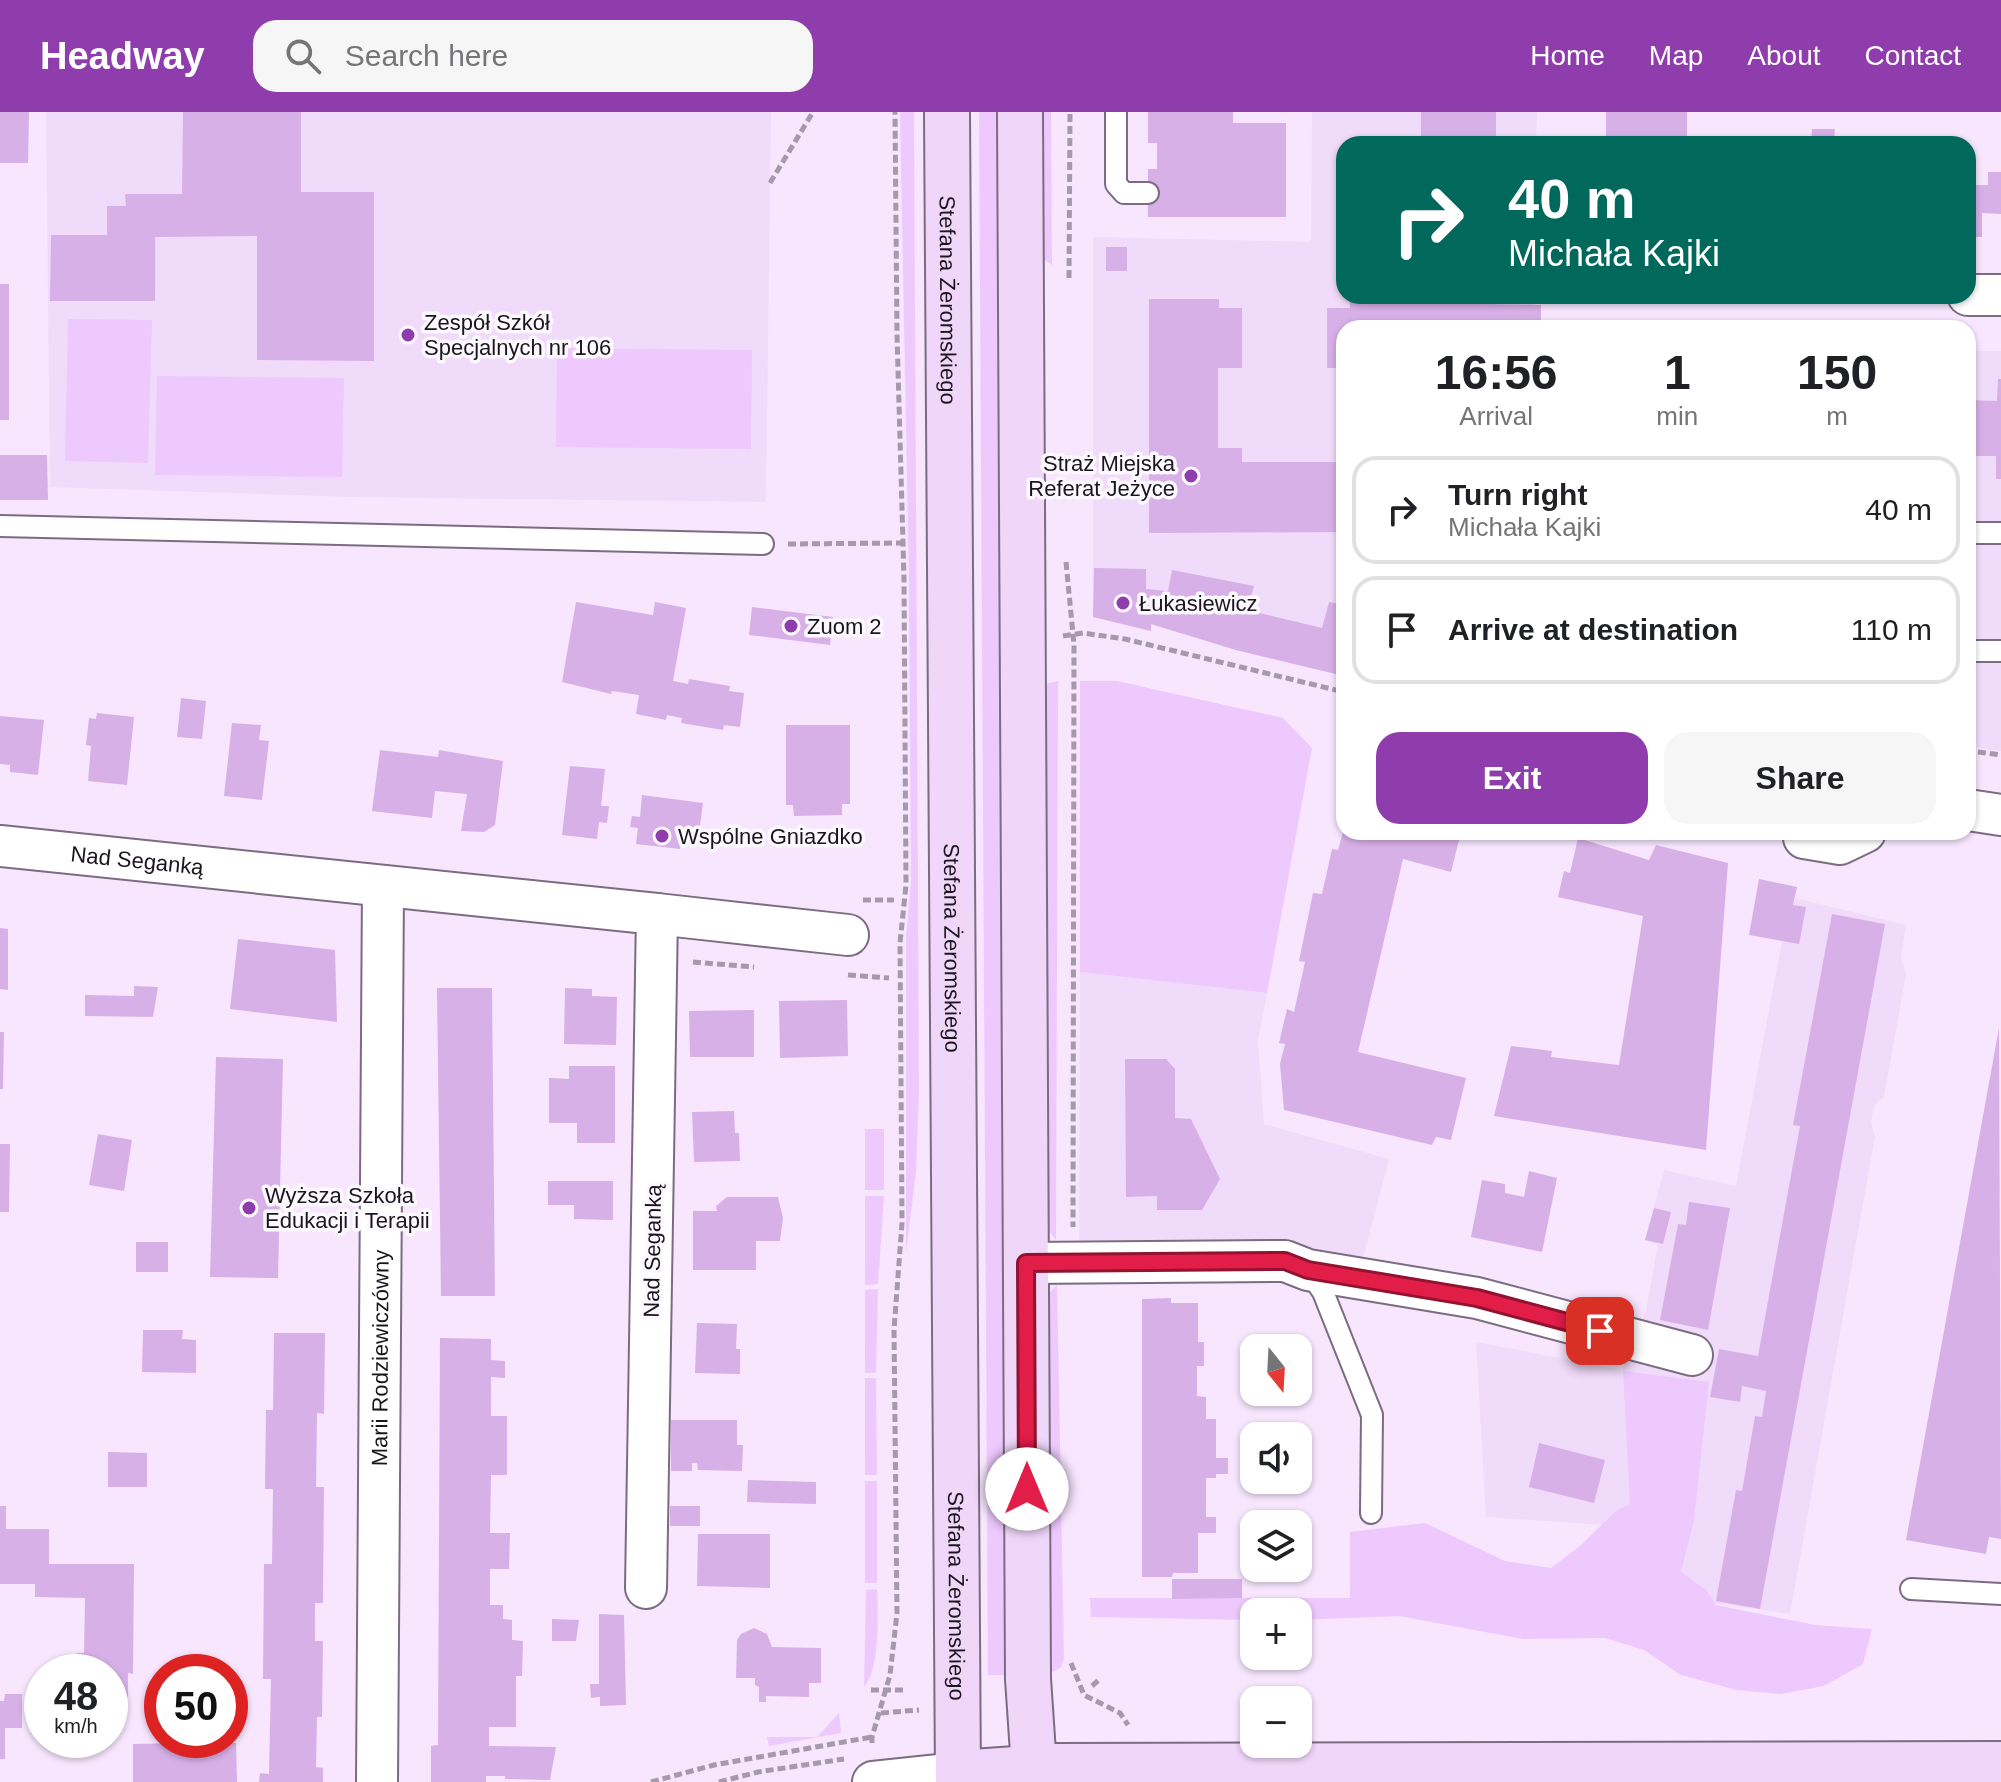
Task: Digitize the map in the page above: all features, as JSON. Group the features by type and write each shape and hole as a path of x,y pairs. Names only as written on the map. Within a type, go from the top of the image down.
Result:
{"main road":[{"name":"Stefana Żeromskiego","path":"947,112 958,1777"},
{"path":"1020,112 1028,1679 1034,1774"},
{"path":"958,1777 1987,1762"}],"street":[{"path":"1976,295 2001,295"},
{"path":"1976,811 2001,815"},
{"path":"1812,840 1827,844 1848,840"},
{"name":"Nad Seganką","path":"0,846 383,886 656,932 848,935"},
{"name":"Marii Rodziewiczówny","path":"377,1782 383,886"},
{"name":"Nad Seganką","path":"646,1588 656,932"},
{"path":"1026,1263 1285,1261 1308,1270 1477,1298 1692,1355"},
{"path":"866,1763 958,1777"}],"lane":[{"path":"1116,112 1116,184 1124,193 1148,193"},
{"path":"0,526 763,544"},
{"path":"1976,533 2001,533"},
{"path":"1976,651 2001,651"},
{"path":"1308,1270 1323,1292 1372,1415 1371,1513"},
{"path":"1911,1589 2001,1594"}],"path":[{"path":"770,183 813,112"},
{"path":"719,1782 758,1772 866,1763 881,1713 895,1644 894,1330 902,1223 900,943 906,885 895,112"},
{"path":"1069,278 1070,112"},
{"path":"763,544 903,543"},
{"path":"1064,551 1073,634 1073,1234"},
{"path":"1063,636 1073,634 1125,639 1336,690"},
{"path":"1976,752 2001,755"},
{"path":"656,932 671,960 757,967"},
{"path":"845,975 889,978"},
{"path":"1070,1658 1084,1695 1120,1713 1129,1729"},
{"path":"1092,1686 1100,1679"},
{"path":"871,1690 907,1690"},
{"path":"1074,1701 1084,1695"},
{"path":"881,1713 907,1710"},
{"path":"651,1782 728,1762 872,1737"}],"shaded area":[{"name":"Zespół Szkół Specjalnych nr 106","path":"46,112 771,112 766,502 352,497 50,487"},
{"path":"900,112 914,112 919,1090 916,1172 906,1253 906,937 911,883"},
{"path":"979,112 997,112 1005,1675 988,1675"},
{"path":"1042,112 1051,112 1052,265 1043,259"},
{"path":"1312,112 1537,112 1536,136 1336,136 1336,304 1541,305 1413,320 1336,320 1336,674 1236,650 1152,625 1151,631 1093,617 1093,237 1311,242"},
{"path":"68,319 152,320 148,463 65,461"},
{"path":"557,348 752,350 751,449 556,447"},
{"path":"1976,351 2001,351 2001,751 1976,747"},
{"path":"157,376 344,378 342,477 155,475"},
{"path":"1058,681 1056,1240 1048,1230 1045,684"},
{"path":"1080,681 1117,681 1283,718 1312,748 1267,993 1080,972"},
{"path":"1795,898 1906,925 1901,958 1906,974 1884,1097 1874,1105 1871,1123 1875,1136 1790,1614 1658,1595 1666,1529 1486,1517 1476,1342 1622,1370 1646,1311 1658,1244 1645,1240 1664,1170 1736,1186 1782,941 1786,941"},
{"path":"1080,972 1267,993 1258,1040 1264,1124 1389,1159 1361,1266 1079,1249"},
{"path":"865,1129 884,1129 884,1190 865,1190"},
{"path":"865,1196 884,1196 878,1284 865,1285"},
{"path":"1057,1285 1064,1659 1061,1667 1051,1673 1048,1294"},
{"path":"878,1289 876,1373 865,1373 865,1290"},
{"path":"1623,1371 1709,1382 1694,1520 1681,1572 1706,1590 1716,1605 1815,1625 1872,1629 1863,1664 1824,1686 1781,1694 1736,1690 1681,1675 1644,1650 1605,1638 1523,1639 1399,1616 1312,1619 1312,1598 1350,1598 1350,1532 1425,1523 1505,1561 1551,1568 1580,1546 1617,1510 1630,1504"},
{"path":"865,1378 876,1378 877,1475 865,1475"},
{"path":"865,1481 877,1481 877,1583 865,1583"},
{"path":"877,1589 875,1655 864,1687 866,1590"},
{"path":"1090,1598 1240,1598 1240,1620 1091,1617"},
{"path":"839,1713 841,1733 769,1746 767,1737 817,1737"}],"building":[{"path":"0,112 29,112 28,163 0,163"},
{"path":"183,112 301,112 301,192 374,192 374,361 257,360 257,236 155,237 155,301 50,301 51,235 107,235 107,206 126,206 125,194 182,194"},
{"path":"1148,112 1233,112 1233,123 1286,123 1286,217 1148,217 1148,169 1157,169 1157,143 1148,143"},
{"path":"1421,112 1496,112 1496,136 1421,136"},
{"path":"1606,112 1687,112 1687,136 1606,136"},
{"path":"1812,129 1835,129 1834,136 1812,136"},
{"path":"1988,172 2001,172 2001,214 1982,213 1982,237 1976,237 1976,185 1988,185"},
{"path":"1106,247 1127,247 1127,271 1106,271"},
{"path":"0,284 9,284 9,420 0,420"},
{"path":"1149,299 1219,299 1219,308 1242,308 1242,368 1218,368 1218,448 1242,448 1242,462 1336,462 1336,532 1149,533"},
{"path":"1350,304 1541,305 1541,320 1336,320 1336,368 1327,368 1327,308 1350,308"},
{"path":"1998,379 2001,379 2001,479 1996,479 1996,456 1976,456 1976,400 1997,401"},
{"path":"0,455 47,455 48,500 0,500"},
{"path":"1094,568 1146,569 1146,589 1168,591 1172,570 1254,586 1247,610 1322,628 1329,602 1336,603 1336,674 1236,650 1151,624 1151,631 1093,617"},
{"path":"576,602 653,615 655,602 686,608 673,681 688,684 689,679 730,686 729,691 744,693 740,727 724,725 723,730 681,723 682,718 667,715 666,720 636,714 639,695 612,691 611,694 562,682"},
{"name":"Zuom 2","path":"752,607 833,617 830,645 749,635"},
{"path":"181,698 206,701 202,739 177,737"},
{"path":"97,713 134,717 127,785 88,781 91,746 86,745 89,718 96,719"},
{"path":"0,716 44,720 38,775 10,772 10,765 0,764"},
{"path":"232,723 261,725 259,740 269,741 262,800 224,796"},
{"path":"786,725 850,725 850,804 842,804 842,815 794,816 793,805 786,805"},
{"path":"380,750 438,757 439,750 503,761 495,825 484,832 461,831 467,794 435,791 432,818 372,811"},
{"path":"570,766 605,769 601,806 609,806 607,823 599,822 597,839 562,835"},
{"path":"642,795 703,803 699,833 682,831 680,849 636,844 638,828 630,827 632,816 640,817"},
{"path":"1341,840 1459,840 1451,872 1403,859 1358,1052 1466,1078 1451,1140 1436,1137 1432,1145 1284,1110 1280,1064 1285,1044 1279,1043 1287,1009 1294,1012 1305,962 1299,961 1313,893 1322,894 1332,849 1338,850"},
{"path":"1578,840 1649,860 1656,845 1728,863 1706,1150 1494,1116 1511,1046 1552,1051 1551,1057 1619,1065 1643,916 1558,897 1564,871 1570,873"},
{"path":"1759,879 1797,887 1793,905 1806,907 1799,944 1749,935"},
{"path":"1832,914 1885,924 1760,1609 1716,1601 1736,1490 1742,1491 1755,1416 1762,1417 1766,1391 1742,1386 1740,1402 1710,1397 1719,1349 1758,1356 1800,1126 1793,1125"},
{"path":"0,928 8,929 8,990 0,989"},
{"path":"238,939 335,950 337,1022 230,1009"},
{"path":"134,986 158,987 153,1017 85,1016 85,995 134,996"},
{"path":"437,988 492,988 495,1296 441,1296"},
{"path":"565,988 592,989 592,996 617,997 616,1045 564,1044"},
{"path":"847,1000 848,1056 780,1058 779,1001"},
{"path":"754,1010 754,1057 690,1057 689,1011"},
{"path":"1999,1028 2001,1539 1989,1537 1986,1554 1906,1540"},
{"path":"0,1032 4,1032 3,1089 0,1089"},
{"path":"216,1057 283,1059 278,1278 210,1277"},
{"path":"1125,1059 1166,1059 1175,1069 1175,1118 1191,1119 1220,1179 1202,1210 1157,1210 1157,1196 1126,1197"},
{"path":"569,1066 615,1066 615,1143 577,1143 577,1123 549,1123 549,1078 569,1079"},
{"path":"734,1111 740,1161 694,1162 692,1112"},
{"path":"98,1134 132,1140 124,1191 89,1185"},
{"path":"0,1144 10,1144 9,1212 0,1212"},
{"path":"1529,1171 1557,1178 1542,1252 1471,1237 1482,1180 1505,1184 1505,1193 1524,1197"},
{"path":"548,1181 613,1181 613,1220 574,1219 574,1205 548,1205"},
{"path":"727,1197 778,1197 783,1218 780,1241 756,1241 756,1270 693,1270 693,1211 717,1211 716,1206"},
{"path":"1689,1202 1730,1208 1708,1330 1660,1320 1678,1224 1686,1225"},
{"path":"1654,1208 1671,1212 1663,1244 1645,1240"},
{"path":"136,1242 168,1242 168,1272 136,1272"},
{"path":"1171,1298 1171,1303 1198,1303 1198,1342 1204,1342 1204,1366 1197,1366 1197,1396 1206,1397 1206,1419 1216,1419 1216,1458 1228,1458 1228,1474 1206,1478 1206,1517 1216,1517 1216,1533 1198,1533 1198,1573 1142,1577 1142,1299"},
{"path":"697,1323 737,1324 736,1349 740,1349 740,1374 695,1373"},
{"path":"143,1330 183,1330 182,1339 196,1340 196,1373 142,1372"},
{"path":"274,1333 325,1333 324,1414 317,1413 316,1487 324,1487 323,1603 315,1603 315,1641 323,1641 322,1717 317,1717 316,1767 323,1768 323,1782 259,1782 260,1773 269,1774 271,1679 263,1679 264,1564 272,1564 273,1489 265,1489 266,1410 273,1410"},
{"path":"440,1338 491,1339 491,1360 505,1361 505,1378 491,1377 491,1416 507,1416 507,1475 491,1475 490,1533 510,1533 509,1569 490,1569 490,1605 503,1605 503,1619 512,1620 512,1640 523,1641 522,1676 516,1676 516,1727 489,1727 489,1746 556,1747 550,1780 486,1776 486,1782 431,1782 431,1746 438,1745"},
{"path":"671,1420 737,1420 737,1445 743,1445 742,1471 698,1470 697,1463 692,1463 692,1471 671,1471"},
{"path":"1539,1443 1605,1460 1594,1503 1529,1487"},
{"path":"108,1452 147,1453 147,1487 108,1487"},
{"path":"748,1480 816,1482 816,1504 747,1502"},
{"path":"0,1506 6,1506 6,1529 49,1529 49,1564 134,1564 133,1674 128,1673 128,1654 77,1654 84,1653 85,1598 35,1597 35,1584 0,1584"},
{"path":"670,1506 700,1506 700,1526 670,1526"},
{"path":"698,1534 770,1534 770,1588 697,1586"},
{"path":"1172,1579 1240,1579 1242,1582 1242,1598 1172,1599"},
{"path":"599,1614 624,1615 626,1705 600,1706 600,1697 591,1698 590,1684 599,1684"},
{"path":"552,1619 579,1620 576,1641 552,1641"},
{"path":"754,1628 767,1634 772,1647 821,1648 821,1683 809,1683 809,1697 766,1696 766,1702 759,1702 759,1687 755,1685 755,1678 736,1678 737,1640 741,1634"},
{"path":"5,1694 22,1694 22,1728 5,1728 5,1759 0,1759 0,1701 4,1701"},
{"path":"133,1744 144,1744 144,1758 236,1758 237,1782 133,1782"}],"place":[{"name":"Zespół Szkół Specjalnych nr 106","path":"408,335"},
{"name":"Straż Miejska Referat Jeżyce","path":"1191,476"},
{"name":"Łukasiewicz","path":"1123,603"},
{"name":"Zuom 2","path":"791,626"},
{"name":"Wspólne Gniazdko","path":"662,836"},
{"name":"Wyższa Szkoła Edukacji i Terapii","path":"249,1208"}],"route":[{"path":"1027,1489 1026,1263 1285,1261 1308,1270 1477,1298 1600,1331"}]}
